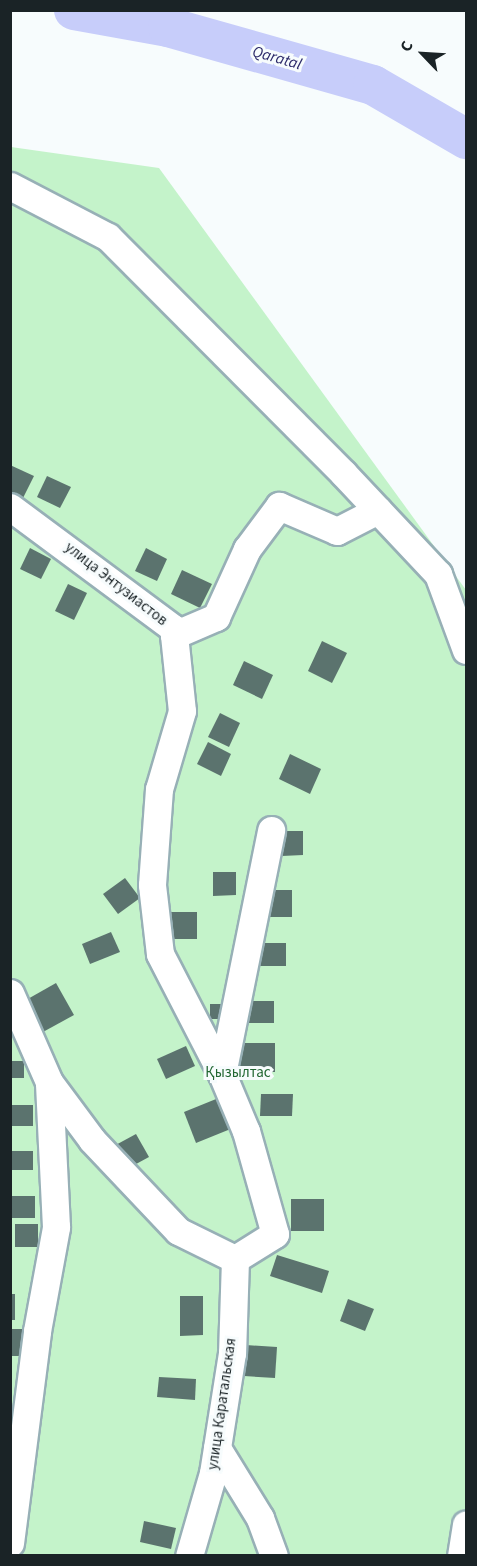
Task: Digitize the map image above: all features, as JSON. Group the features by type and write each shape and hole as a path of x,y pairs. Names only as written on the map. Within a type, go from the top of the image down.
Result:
{"street":[{"path":"10,186 108,237 378,510 438,573 466,650"},
{"path":"174,635 216,617 247,549 279,506 337,531 378,510"},
{"name":"улица Энтузиастов","path":"10,507 47,530 173,628 182,711 159,789 152,885 160,954 222,1074 246,1131 275,1234 236,1259"},
{"path":"222,1074 271,830"},
{"path":"10,993 49,1082 92,1140 178,1231 236,1259"},
{"path":"10,1543 37,1331 56,1227 49,1082"},
{"name":"улица Каратальская","path":"189,1556 216,1449 232,1353 236,1259"},
{"path":"216,1449 260,1518 274,1556"},
{"path":"461,1556 466,1524"}],"green space":[{"name":"Қызылтас","path":"11,147 159,168 466,590 466,1555 11,1556"}],"building":[{"path":"10,465 34,476 23,498 10,492"},
{"path":"47,476 71,487 60,508 37,497"},
{"path":"30,548 51,559 41,579 20,569"},
{"path":"146,548 167,559 157,581 135,571"},
{"path":"182,570 212,584 200,608 171,594"},
{"path":"68,584 87,593 74,620 55,611"},
{"path":"322,641 347,653 332,683 308,671"},
{"path":"244,661 273,675 262,699 233,685"},
{"path":"220,713 240,723 229,747 208,737"},
{"path":"208,742 231,754 221,776 197,764"},
{"path":"290,754 321,769 310,794 279,779"},
{"path":"282,831 303,831 303,855 282,856"},
{"path":"213,872 236,872 236,895 213,896"},
{"path":"125,878 140,898 118,914 103,894"},
{"path":"265,890 292,890 292,917 265,917"},
{"path":"171,912 197,912 197,939 171,939"},
{"path":"111,932 120,952 90,964 82,944"},
{"path":"257,943 286,943 286,966 257,966"},
{"path":"56,983 74,1015 43,1032 26,1000"},
{"path":"248,1001 274,1001 274,1023 248,1023"},
{"path":"210,1004 227,1004 227,1019 210,1019"},
{"path":"240,1043 275,1043 275,1072 240,1072"},
{"path":"186,1046 195,1066 166,1079 157,1059"},
{"path":"10,1061 24,1061 24,1078 10,1078"},
{"path":"261,1094 293,1094 292,1116 260,1116"},
{"path":"221,1097 233,1128 196,1143 184,1112"},
{"path":"12,1105 33,1105 33,1126 12,1126"},
{"path":"136,1134 149,1157 125,1170 112,1147"},
{"path":"12,1151 33,1151 33,1170 12,1170"},
{"path":"10,1196 35,1196 35,1218 10,1218"},
{"path":"291,1199 324,1199 324,1231 291,1231"},
{"path":"15,1224 38,1224 38,1247 15,1247"},
{"path":"277,1255 329,1271 322,1293 270,1276"},
{"path":"10,1294 15,1294 15,1320 10,1320"},
{"path":"180,1296 203,1296 203,1335 180,1336"},
{"path":"348,1299 374,1309 365,1331 340,1321"},
{"path":"10,1329 24,1329 24,1356 10,1356"},
{"path":"246,1345 277,1347 275,1378 244,1376"},
{"path":"159,1377 196,1379 195,1400 157,1397"},
{"path":"144,1521 176,1528 171,1549 140,1542"}],"waterway":[{"name":"Qaratal","path":"74,10 168,27 373,85 466,139"}]}
